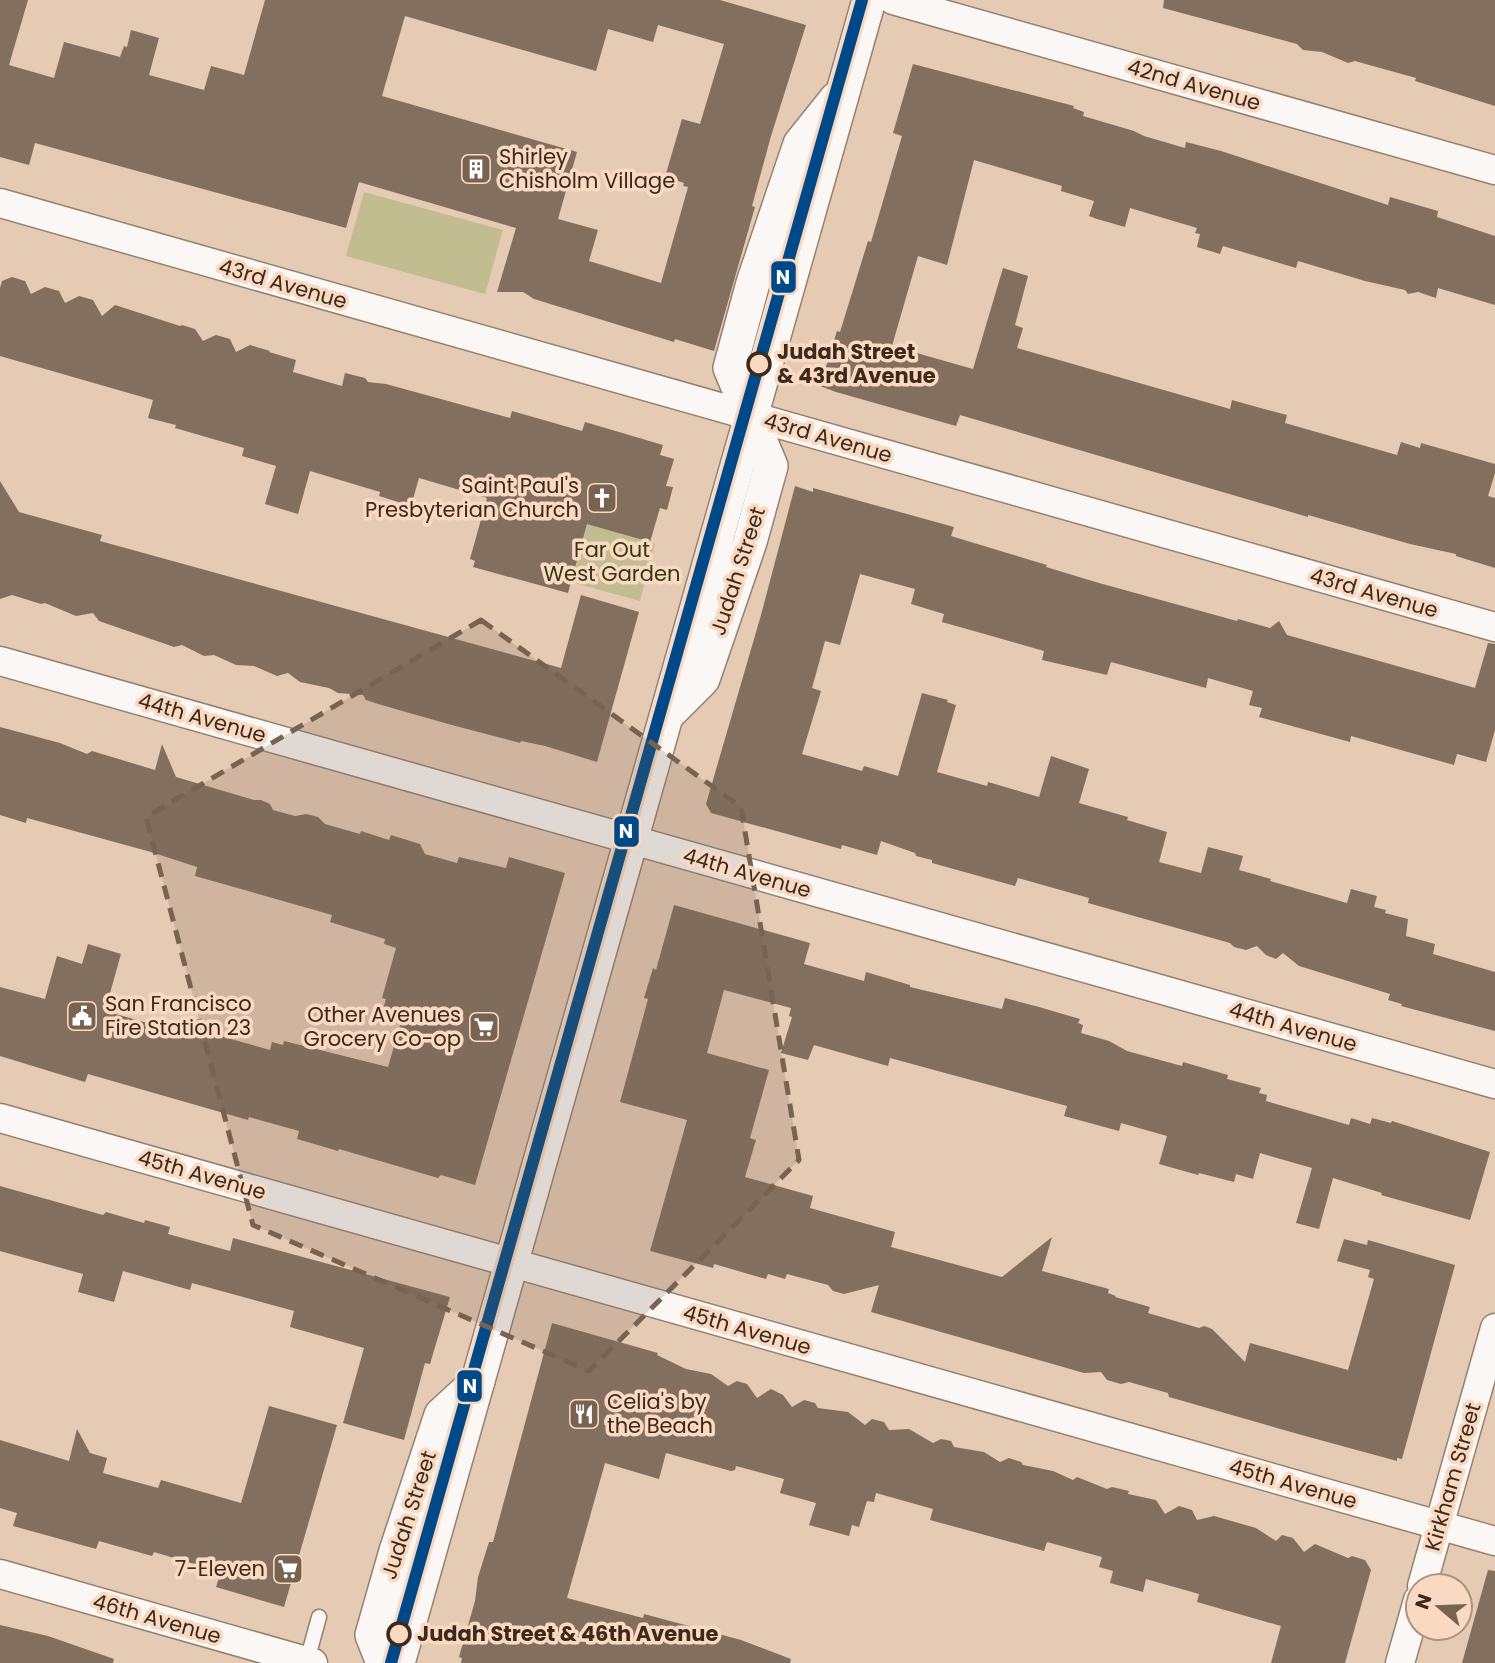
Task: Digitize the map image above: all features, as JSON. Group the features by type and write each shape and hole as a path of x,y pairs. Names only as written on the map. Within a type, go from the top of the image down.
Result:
{"street":[{"name":"Judah Street","path":"398,1663 869,0"},
{"name":"42nd Avenue","path":"893,0 1495,170"},
{"name":"43rd Avenue","path":"0,203 1495,627"},
{"name":"44th Avenue","path":"0,661 1495,1084"},
{"name":"45th Avenue","path":"0,1118 1495,1541"},
{"name":"Kirkham Street","path":"1426,1572 1495,1328"},
{"name":"Judah Street","path":"383,1663 372,1635 420,1463 441,1415 478,1381"},
{"name":"46th Avenue","path":"0,1574 310,1662"},
{"path":"1400,1663 1406,1642"}],"lane":[{"path":"310,1662 319,1616"}],"highlighted area":[{"path":"481,620 741,807 799,1160 589,1371 253,1225 146,817"}],"green space":[{"path":"364,192 503,230 485,294 346,256"},
{"name":"Far Out West Garden","path":"590,515 623,534 655,544 640,601 571,582"}],"building":[{"path":"0,0 28,0 9,65 54,78 64,42 120,57 124,46 127,47 131,30 159,38 149,75 204,90 211,66 244,75 265,0 720,0 806,25 771,136 752,206 755,207 714,351 675,339 674,342 534,299 523,292 497,292 516,228 359,182 346,228 35,143 29,165 0,157","holes":["405,16 596,71 608,29 653,42 658,25 724,44 700,124 682,119 665,177 688,187 661,283 589,261 598,230 558,219 577,152 382,96"]},
{"path":"1164,0 1495,0 1495,106 1415,81 1416,78 1355,61 1348,63 1322,52 1303,50 1297,44 1163,8"},
{"path":"913,64 1074,106 1073,108 1084,112 1083,116 1144,136 1185,148 1186,142 1221,151 1388,205 1390,197 1438,211 1437,217 1495,236 1495,305 1438,288 1436,298 1418,292 1408,294 1405,290 1298,261 1296,268 1223,246 1220,254 1197,247 1200,234 1195,233 1197,228 1130,208 1125,227 1097,219 1089,216 1094,201 1061,191 1062,186 974,160 947,265 918,256 892,346 973,369 1003,268 1028,276 1015,325 1023,328 1017,348 1230,409 1232,400 1287,415 1285,423 1397,455 1401,442 1420,448 1421,443 1495,464 1488,496 1495,498 1495,568 1456,554 1308,517 960,415 956,426 820,386 868,241 871,242 902,136 893,133"},
{"path":"12,277 25,281 31,294 45,287 59,291 65,303 79,296 93,300 102,316 115,305 195,329 203,341 216,335 230,339 236,352 250,345 270,351 296,360 293,372 342,386 345,373 365,378 368,382 386,384 510,418 512,411 582,431 585,422 663,445 660,455 674,459 666,486 673,487 667,510 660,508 650,542 587,524 568,593 473,567 475,561 470,559 487,498 419,478 411,506 379,496 380,492 310,471 298,514 265,504 276,466 242,456 244,448 148,418 153,400 0,356 0,288 2,281"},
{"path":"0,481 19,512 102,535 100,541 561,668 581,595 639,612 597,762 545,746 521,741 520,743 378,704 366,700 363,695 338,693 329,688 300,682 288,673 277,676 254,666 236,665 214,655 204,656 182,645 174,647 99,621 93,613 76,616 45,603 12,595 0,599"},
{"path":"795,486 813,492 813,488 954,527 951,536 1099,583 1270,628 1279,621 1287,635 1475,688 1488,643 1495,644 1495,730 1486,762 1457,754 1454,765 1351,736 1350,742 1259,717 1262,708 1249,705 1253,691 1208,678 1206,688 1111,662 1107,675 1042,660 1044,651 942,622 944,614 911,604 915,589 860,574 840,645 825,641 812,688 821,691 802,754 862,771 864,766 898,776 922,693 948,700 947,702 956,705 937,772 987,786 988,782 1039,797 1051,756 1089,769 1079,803 1167,832 1159,862 1201,873 1208,847 1243,856 1239,870 1271,879 1270,881 1347,903 1351,889 1377,896 1374,907 1408,919 1406,936 1435,944 1433,954 1495,972 1495,1031 1401,1006 1402,1004 1388,1000 1390,994 1299,966 1283,953 1276,959 1266,955 1257,946 1246,950 1234,947 1230,943 1088,903 1089,898 1018,878 1015,886 932,863 932,860 881,841 877,855 842,845 841,849 711,813 706,804"},
{"path":"0,727 60,743 87,754 92,751 155,770 162,744 176,777 261,800 270,804 273,810 295,816 306,814 318,817 325,824 360,834 361,831 389,840 391,835 420,844 425,854 457,863 459,857 506,868 509,857 565,873 475,1185 441,1175 438,1178 297,1139 299,1131 249,1117 248,1120 88,1074 85,1082 0,1056 0,987 45,999 57,956 82,964 88,944 121,954 105,1011 197,1037 199,1030 270,1050 272,1042 283,1045 284,1041 388,1067 403,1015 383,1009 386,999 382,998 396,948 384,944 385,939 330,922 332,915 195,876 197,867 151,852 27,818 26,823 0,815"},
{"path":"674,905 810,943 804,964 864,981 866,972 910,987 1002,1009 1005,998 1039,1007 1080,1019 1078,1023 1083,1025 1081,1033 1109,1041 1127,1051 1182,1066 1183,1062 1228,1075 1227,1079 1261,1088 1259,1093 1267,1095 1266,1101 1349,1125 1351,1118 1370,1124 1372,1118 1391,1123 1392,1121 1490,1152 1470,1220 1381,1195 1382,1193 1333,1178 1319,1229 1296,1223 1312,1168 1260,1153 1253,1179 1236,1174 1234,1182 1199,1173 1198,1175 1159,1164 1167,1136 1121,1123 1119,1131 1064,1116 1067,1106 890,1058 888,1066 814,1045 808,1060 781,1053 792,1017 789,1016 791,1008 724,990 707,1053 769,1070 750,1138 756,1140 745,1177 813,1196 810,1208 895,1232 891,1247 1002,1277 1052,1237 1042,1271 1109,1289 1108,1293 1115,1297 1150,1307 1148,1313 1199,1328 1204,1326 1212,1329 1245,1362 1250,1343 1348,1370 1374,1279 1368,1277 1370,1270 1337,1261 1344,1239 1367,1245 1368,1240 1455,1265 1402,1459 1397,1458 1397,1461 1298,1434 1169,1397 1168,1393 1129,1382 1121,1384 1107,1380 1101,1372 1084,1373 871,1312 879,1285 844,1294 833,1291 828,1285 787,1274 785,1279 768,1274 766,1279 714,1264 713,1268 650,1251 687,1120 620,1102 648,999 644,998 653,968 656,970"},
{"path":"0,1186 103,1215 106,1212 170,1227 168,1234 230,1251 233,1238 450,1297 430,1364 425,1363 404,1440 343,1423 364,1348 290,1327 294,1311 192,1283 190,1290 123,1271 114,1302 78,1292 83,1274 0,1251"},
{"path":"552,1323 658,1353 657,1355 686,1369 711,1374 728,1386 737,1381 747,1384 757,1398 771,1389 783,1395 792,1407 804,1400 815,1403 818,1408 848,1412 865,1425 872,1419 884,1422 889,1430 909,1429 933,1443 941,1439 951,1441 954,1447 984,1452 1000,1462 1009,1458 1073,1480 1077,1477 1107,1489 1112,1487 1129,1491 1128,1494 1156,1500 1165,1514 1179,1506 1192,1510 1197,1520 1214,1516 1256,1528 1276,1541 1282,1535 1293,1538 1304,1552 1315,1544 1348,1558 1352,1556 1365,1560 1371,1570 1345,1663 1271,1663 1281,1626 1197,1602 1199,1594 1146,1579 1143,1592 1110,1583 1113,1571 1099,1567 1102,1557 1047,1542 1044,1551 930,1520 933,1509 876,1493 874,1502 867,1501 859,1527 852,1525 849,1536 809,1525 816,1503 780,1493 784,1479 736,1466 735,1470 731,1471 666,1453 659,1479 605,1463 567,1598 643,1618 644,1614 741,1640 791,1659 790,1663 461,1663 462,1658 459,1657 475,1601 478,1577 489,1542 493,1542"},
{"path":"269,1406 337,1425 284,1607 216,1587 221,1572 154,1552 152,1556 99,1541 96,1549 13,1526 17,1513 0,1508 0,1440 69,1461 77,1429 90,1453 107,1458 103,1473 158,1488 161,1480 241,1503"},
{"path":"1488,1570 1495,1571 1495,1663 1462,1663 1468,1642 1474,1642 1474,1620"},
{"path":"0,1625 48,1636 114,1659 113,1663 0,1663"}],"transit line":[{"name":"N","path":"391,1663 862,0"}],"place":[{"name":"Shirley Chisholm Village","path":"476,169"},
{"name":"Judah Street & 43rd Avenue","path":"759,364"},
{"name":"Saint Paul's Presbyterian Church","path":"602,498"},
{"name":"San Francisco Fire Station 23","path":"82,1016"},
{"name":"Other Avenues Grocery Co-op","path":"484,1027"},
{"name":"Celia's by the Beach","path":"584,1414"},
{"name":"7-Eleven","path":"288,1569"},
{"name":"Judah Street & 46th Avenue","path":"399,1634"}]}
